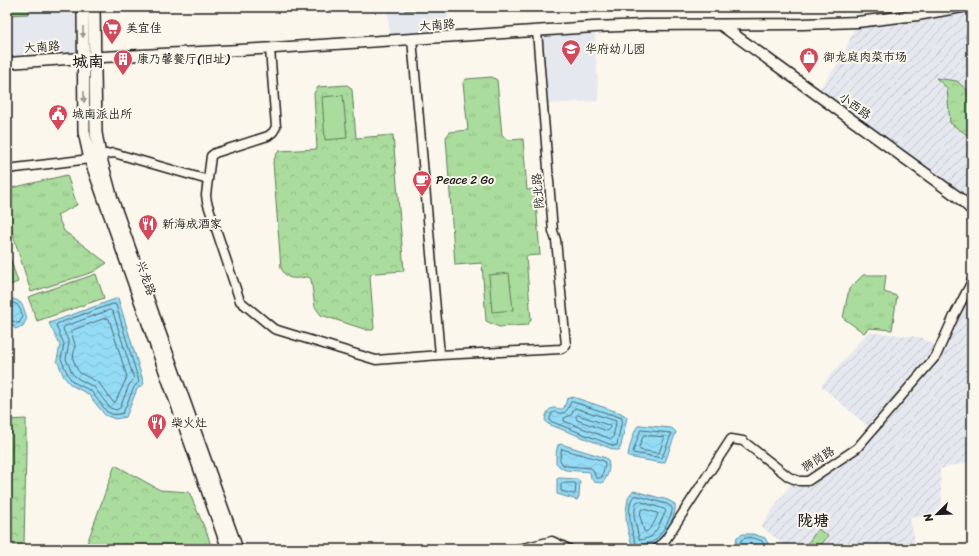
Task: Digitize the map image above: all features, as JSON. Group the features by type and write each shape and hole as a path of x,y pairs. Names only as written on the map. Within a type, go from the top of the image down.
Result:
{"main road":[{"name":"兴龙路","path":"83,7 84,132 112,199 236,549"},
{"name":"兴龙路","path":"94,7 95,157 228,549"}],"street":[{"name":"大南路","path":"917,15 936,7"},
{"name":"大南路","path":"7,63 270,49 644,25 803,24 849,22 917,15 962,7"},
{"name":"小西路","path":"721,25 958,197 972,210"},
{"name":"陇北路","path":"440,355 561,348 566,345 556,240 553,231 537,31"},
{"path":"270,49 276,127 268,136 215,153 211,156 206,195 240,301 274,329 376,360 440,355 412,39"},
{"path":"7,169 114,153 208,180"},
{"name":"狮岗路","path":"657,549 666,539 731,439 743,441 789,477 798,481 808,481 857,448 936,356 972,281"},
{"path":"518,549 552,541 569,549"}],"shaded area":[{"path":"7,7 76,7 77,61 7,64"},
{"path":"387,7 448,7 449,37 391,41"},
{"path":"962,7 972,7 972,210 816,94 842,58 857,22"},
{"name":"华府幼儿园","path":"594,27 599,101 548,104 542,31"},
{"path":"972,281 972,461 940,469 942,505 934,515 910,518 915,541 905,549 789,549 761,526 794,479 808,481 857,448 872,430 821,386 868,332 919,337 940,347"}],"green space":[{"path":"7,7 29,7 29,14 7,15"},
{"path":"405,7 433,7 433,9 405,11"},
{"path":"864,7 907,7 864,11"},
{"path":"970,16 972,18 972,44 967,44 966,37"},
{"path":"492,77 497,80 502,135 508,140 523,139 527,190 535,189 540,255 526,256 531,320 527,325 499,327 486,321 482,263 455,265 446,137 450,132 468,130 463,83 466,79"},
{"path":"936,78 957,81 972,95 972,138 950,123 947,88"},
{"path":"347,85 352,90 356,138 393,135 404,271 371,274 373,330 367,330 321,315 315,307 311,279 308,277 289,277 281,268 273,162 279,151 317,149 314,93 318,87"},
{"path":"343,95 347,138 325,140 322,97"},
{"path":"67,175 77,205 57,215 64,231 107,263 93,272 31,292 7,216 7,189"},
{"path":"10,258 18,282 7,286 7,259"},
{"path":"509,273 513,310 492,312 489,275"},
{"path":"96,274 104,298 37,321 28,297"},
{"path":"863,275 886,275 884,292 897,296 892,330 869,328 864,333 843,318 849,289"},
{"path":"26,419 24,544 27,549 7,549 7,420"},
{"path":"115,465 160,490 189,492 212,549 85,549"},
{"path":"818,529 828,536 818,549 804,549"}],"water":[{"path":"7,298 16,300 23,306 27,318 23,326 15,329 13,325 7,327"},
{"path":"118,298 144,384 137,389 126,417 115,419 105,415 88,394 71,385 64,377 57,360 60,345 49,323"},
{"path":"573,397 621,413 627,417 619,450 615,450 548,424 545,420 549,410 552,408 564,408 567,399"},
{"path":"640,425 671,428 676,432 665,462 662,463 628,457 634,433"},
{"path":"561,444 606,458 609,467 604,481 602,483 594,482 591,478 590,472 566,470 561,468 556,463 556,454 558,445"},
{"path":"557,479 577,479 580,481 579,496 577,500 557,494"},
{"path":"634,491 668,500 675,504 674,514 670,526 663,537 654,545 637,548 632,545 627,525 626,510 629,497"},
{"path":"743,534 753,534 765,538 771,549 735,549 737,537"}],"place":[{"name":"美宜佳","path":"112,45"},
{"name":"华府幼儿园","path":"571,66"},
{"name":"御龙庭肉菜市场","path":"809,74"},
{"name":"康乃馨餐厅(旧址)","path":"123,76"},
{"name":"城南派出所","path":"58,131"},
{"name":"Peace 2 Go","path":"422,197"},
{"name":"新海成酒家","path":"148,241"},
{"name":"柴火灶","path":"157,440"}],"district":[{"name":"城南","path":"88,61"},
{"name":"陇塘","path":"813,520"}]}
